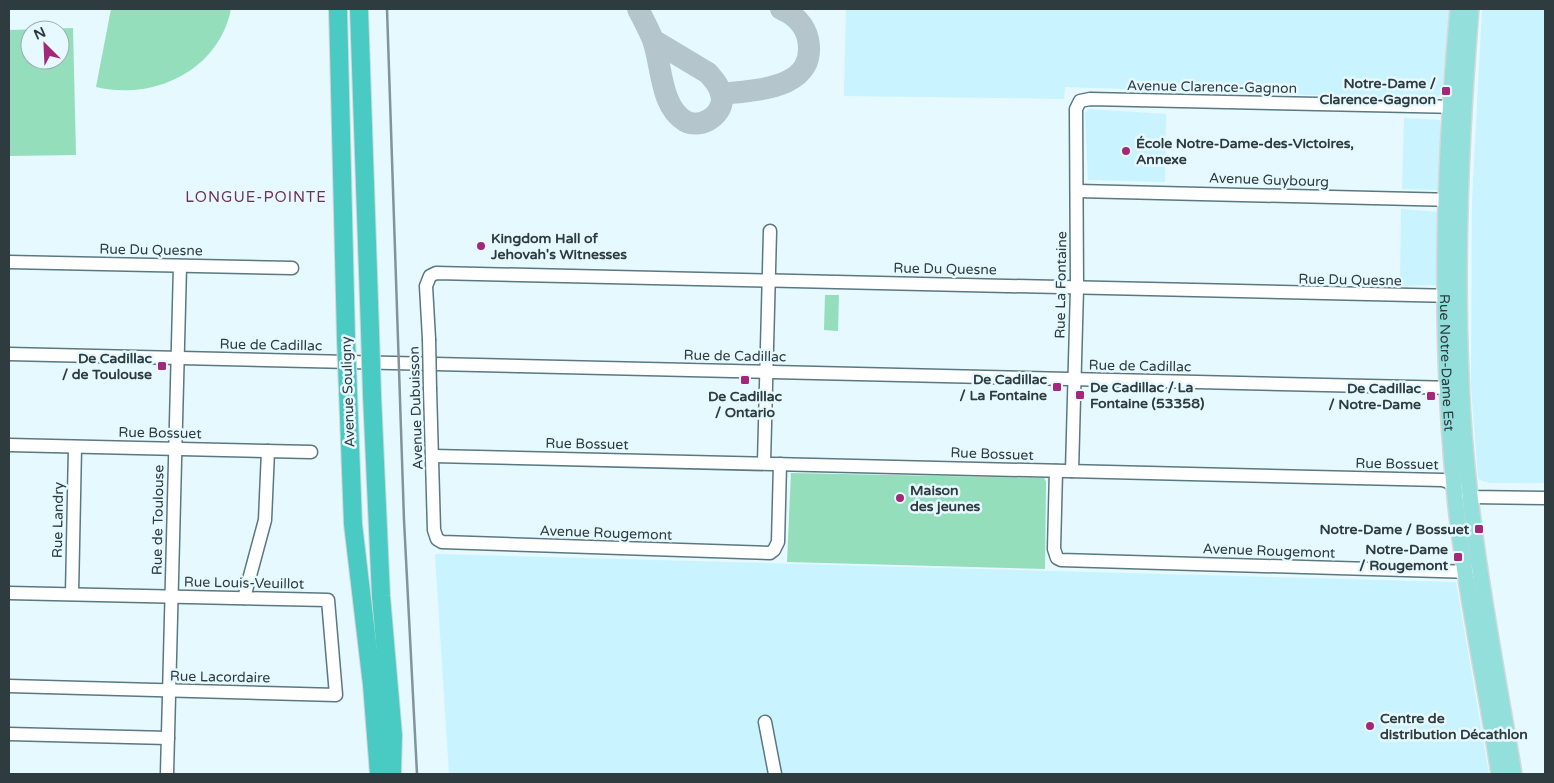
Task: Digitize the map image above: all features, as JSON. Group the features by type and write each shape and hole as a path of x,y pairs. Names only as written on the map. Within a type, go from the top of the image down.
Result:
{"highway":[{"name":"Avenue Souligny","path":"338,9 346,338 353,524 392,774"},
{"name":"Avenue Souligny","path":"359,9 385,734 379,774"},
{"path":"373,774 385,734"},
{"path":"385,734 398,774"}],"main road":[{"name":"Rue Notre-Dame Est","path":"1458,9 1453,200 1454,483 1473,572 1497,712 1514,774"},
{"name":"Rue Notre-Dame Est","path":"1456,108 1471,9"},
{"name":"Rue Notre-Dame Est","path":"1455,388 1471,497 1473,572"},
{"name":"Rue Notre-Dame Est","path":"1497,712 1500,774"}],"street":[{"name":"Avenue Clarence-Gagnon","path":"1080,101 1090,99 1456,108"},
{"name":"Rue La Fontaine","path":"1072,471 1077,288 1078,191 1076,110 1080,101"},
{"name":"Avenue Guybourg","path":"1078,191 1453,200"},
{"path":"764,463 770,231"},
{"name":"Rue Du Quesne","path":"9,262 292,268"},
{"name":"Rue de Toulouse","path":"167,774 180,266"},
{"name":"Rue Du Quesne","path":"430,276 440,272 1453,296"},
{"name":"Avenue Dubuisson","path":"430,276 426,286 434,530 437,539"},
{"name":"Rue de Cadillac","path":"9,354 1455,388"},
{"name":"Rue Bossuet","path":"9,445 310,452"},
{"name":"Rue Landry","path":"72,594 74,447"},
{"path":"244,598 265,520 268,451"},
{"name":"Rue Bossuet","path":"433,456 1442,480 1454,483 1462,492 1471,497"},
{"name":"Avenue Rougemont","path":"437,539 442,542 764,553 774,550 778,542 780,464"},
{"name":"Avenue Rougemont","path":"1056,471 1054,549 1057,558 1064,561 1473,572"},
{"path":"1471,497 1545,498"},
{"name":"Rue Louis-Veuillot","path":"9,592 328,600"},
{"name":"Rue Lacordaire","path":"9,686 336,695 328,600"},
{"path":"765,722 775,774"},
{"path":"9,734 168,738"}],"shaded area":[{"path":"846,9 1450,9 1442,91 1437,99 1065,87 1064,99 844,96"},
{"path":"1482,9 1545,9 1545,483 1489,483 1478,479 1471,386 1472,201"},
{"name":"École Notre-Dame-des-Victoires, Annexe","path":"1089,109 1166,114 1165,182 1088,180 1085,113"},
{"path":"1404,118 1440,120 1440,186 1438,190 1402,189"},
{"path":"1401,209 1438,212 1437,285 1400,286"},
{"path":"435,554 1456,582 1489,774 449,774"}],"green space":[{"path":"111,9 231,9 224,30 213,49 198,64 181,76 161,85 140,89 118,90 96,87"},
{"path":"70,28 73,28 76,155 9,156 9,30 20,30 20,70 70,70"},
{"path":"825,295 839,295 838,331 824,330"},
{"path":"791,473 1044,478 1046,482 1045,569 787,562"}],"taxiway":[{"path":"638,9 653,40 663,84 671,106 685,121 697,123 709,120 718,112 722,100 722,96 713,79 708,73 653,40"},
{"path":"721,94 750,91 781,84 794,78 803,69 808,56 807,34 798,21 781,9"}],"railway":[{"path":"387,9 404,520 417,774"}],"place":[{"name":"Notre-Dame / Clarence-Gagnon","path":"1446,91"},
{"name":"École Notre-Dame-des-Victoires, Annexe","path":"1126,151"},
{"name":"Kingdom Hall of Jehovah's Witnesses","path":"481,246"},
{"name":"De Cadillac / de Toulouse","path":"162,366"},
{"name":"De Cadillac / Ontario","path":"745,380"},
{"name":"De Cadillac / La Fontaine","path":"1057,387"},
{"name":"De Cadillac / La Fontaine (53358)","path":"1080,395"},
{"name":"De Cadillac / Notre-Dame","path":"1431,396"},
{"name":"Maison des jeunes","path":"900,498"},
{"name":"Notre-Dame / Bossuet","path":"1479,529"},
{"name":"Notre-Dame / Rougemont","path":"1458,557"},
{"name":"Centre de distribution Décathlon","path":"1370,726"}],"district":[{"name":"LONGUE-POINTE","path":"256,197"}]}
